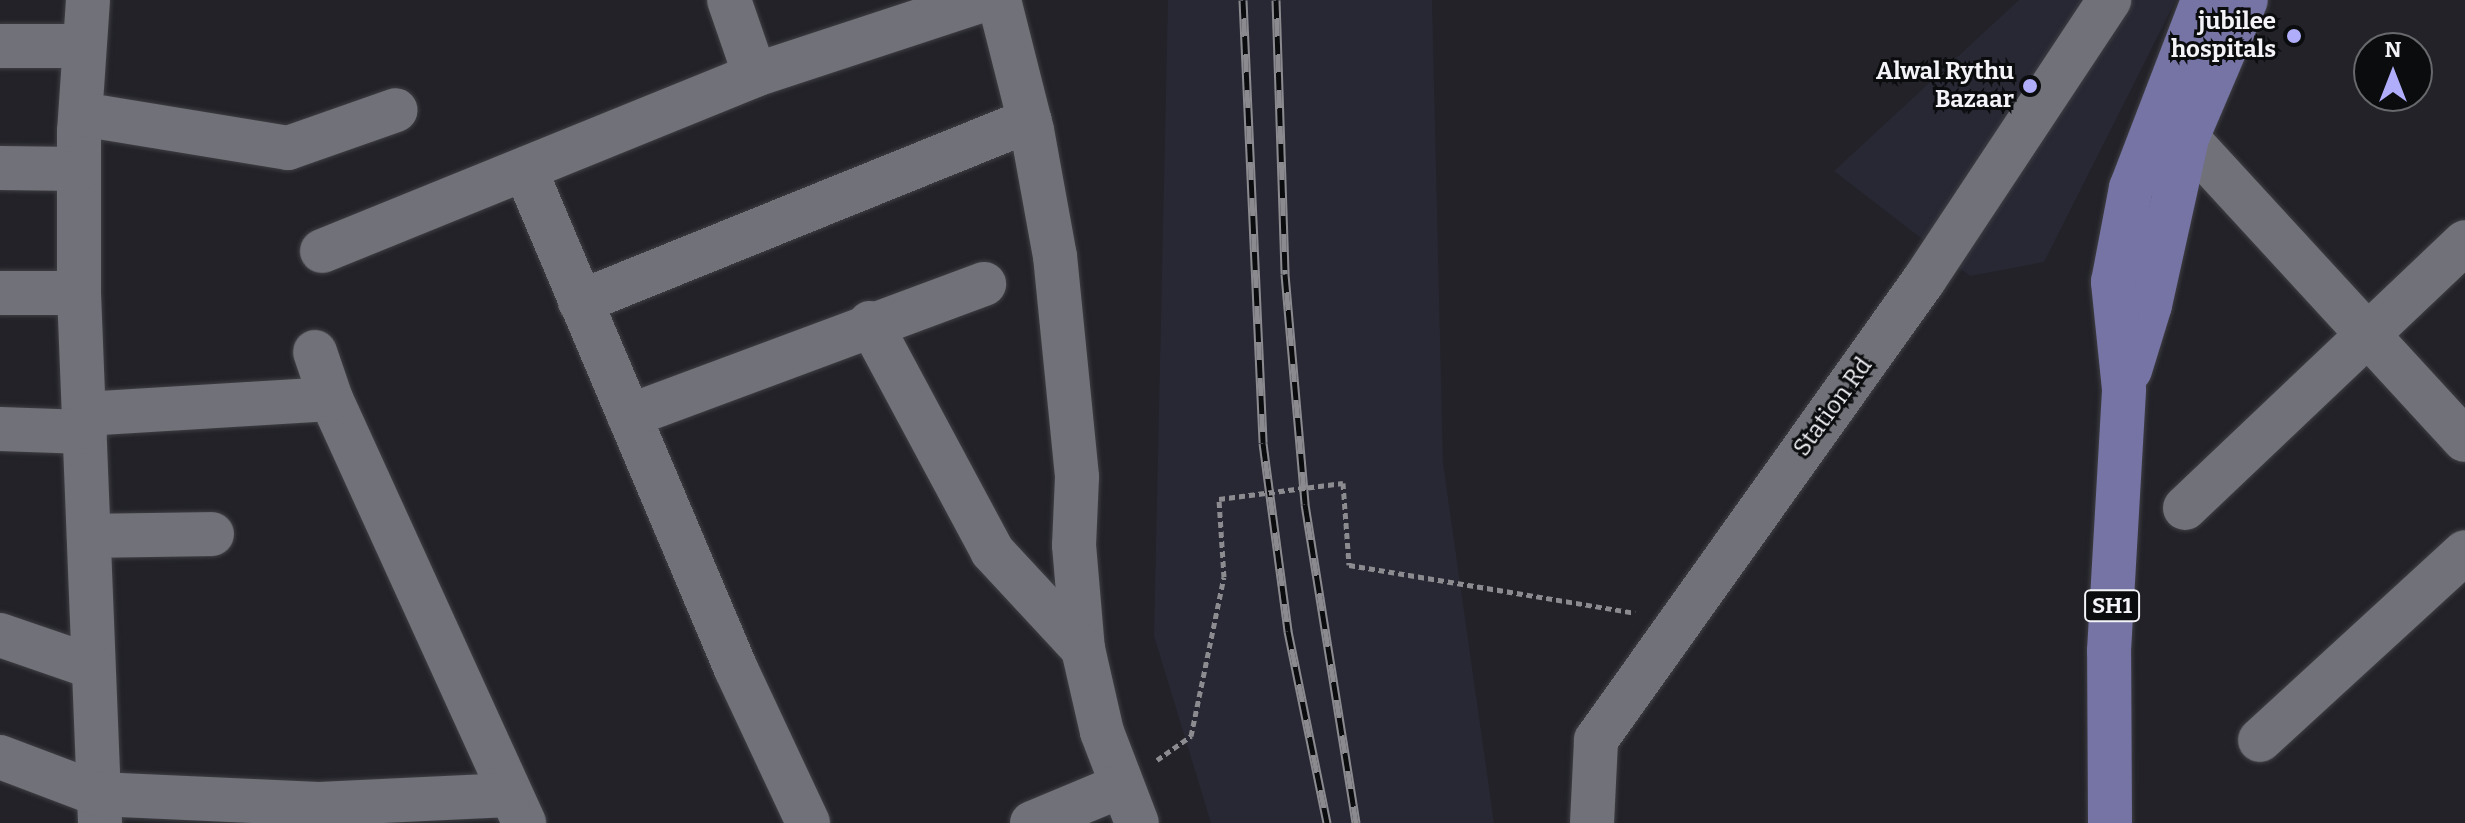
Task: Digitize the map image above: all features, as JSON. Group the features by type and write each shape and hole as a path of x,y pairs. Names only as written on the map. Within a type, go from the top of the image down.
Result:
{"main road":[{"name":"SH1","path":"2110,823 2109,651 2124,389 2113,282 2131,188 2203,0"},
{"path":"2124,389 2150,305 2187,138 2246,0"}],"street":[{"path":"88,0 79,169 79,293 99,809"},
{"path":"729,0 755,75"},
{"path":"322,251 755,75 983,0"},
{"path":"999,0 1030,120 1055,256 1069,377 1083,649 1129,804 1032,823"},
{"name":"Station Rd","path":"1592,823 1596,740 1924,280 2109,0"},
{"path":"0,46 84,46"},
{"path":"81,114 288,148 396,110"},
{"path":"580,302 1030,120"},
{"path":"2187,138 2363,335 2465,440"},
{"path":"0,168 79,169"},
{"path":"525,169 629,416 808,823"},
{"path":"2185,508 2363,335 2465,242"},
{"path":"629,416 870,323 984,284"},
{"path":"0,293 79,293"},
{"path":"870,323 992,551 1083,649"},
{"path":"0,757 99,809 319,804 517,809 331,399 315,352"},
{"path":"0,429 331,399"},
{"path":"89,536 212,534"},
{"path":"2260,740 2465,552"},
{"path":"0,635 93,667"}],"path":[{"path":"1129,804 1191,736 1224,577 1219,499 1343,483 1349,565 1679,621"}],"shaded area":[{"path":"1168,0 1432,0 1443,463 1494,823 1211,823 1154,636"},
{"name":"Alwal Rythu Bazaar","path":"2019,0 2176,0 2044,262 1970,276 1834,171"}],"railway":[{"path":"1243,0 1263,443 1288,631 1327,823"},
{"path":"1276,0 1285,274 1305,504 1356,823"}],"place":[{"name":"jubilee hospitals","path":"2294,36"},
{"name":"Alwal Rythu Bazaar","path":"2030,86"}]}
